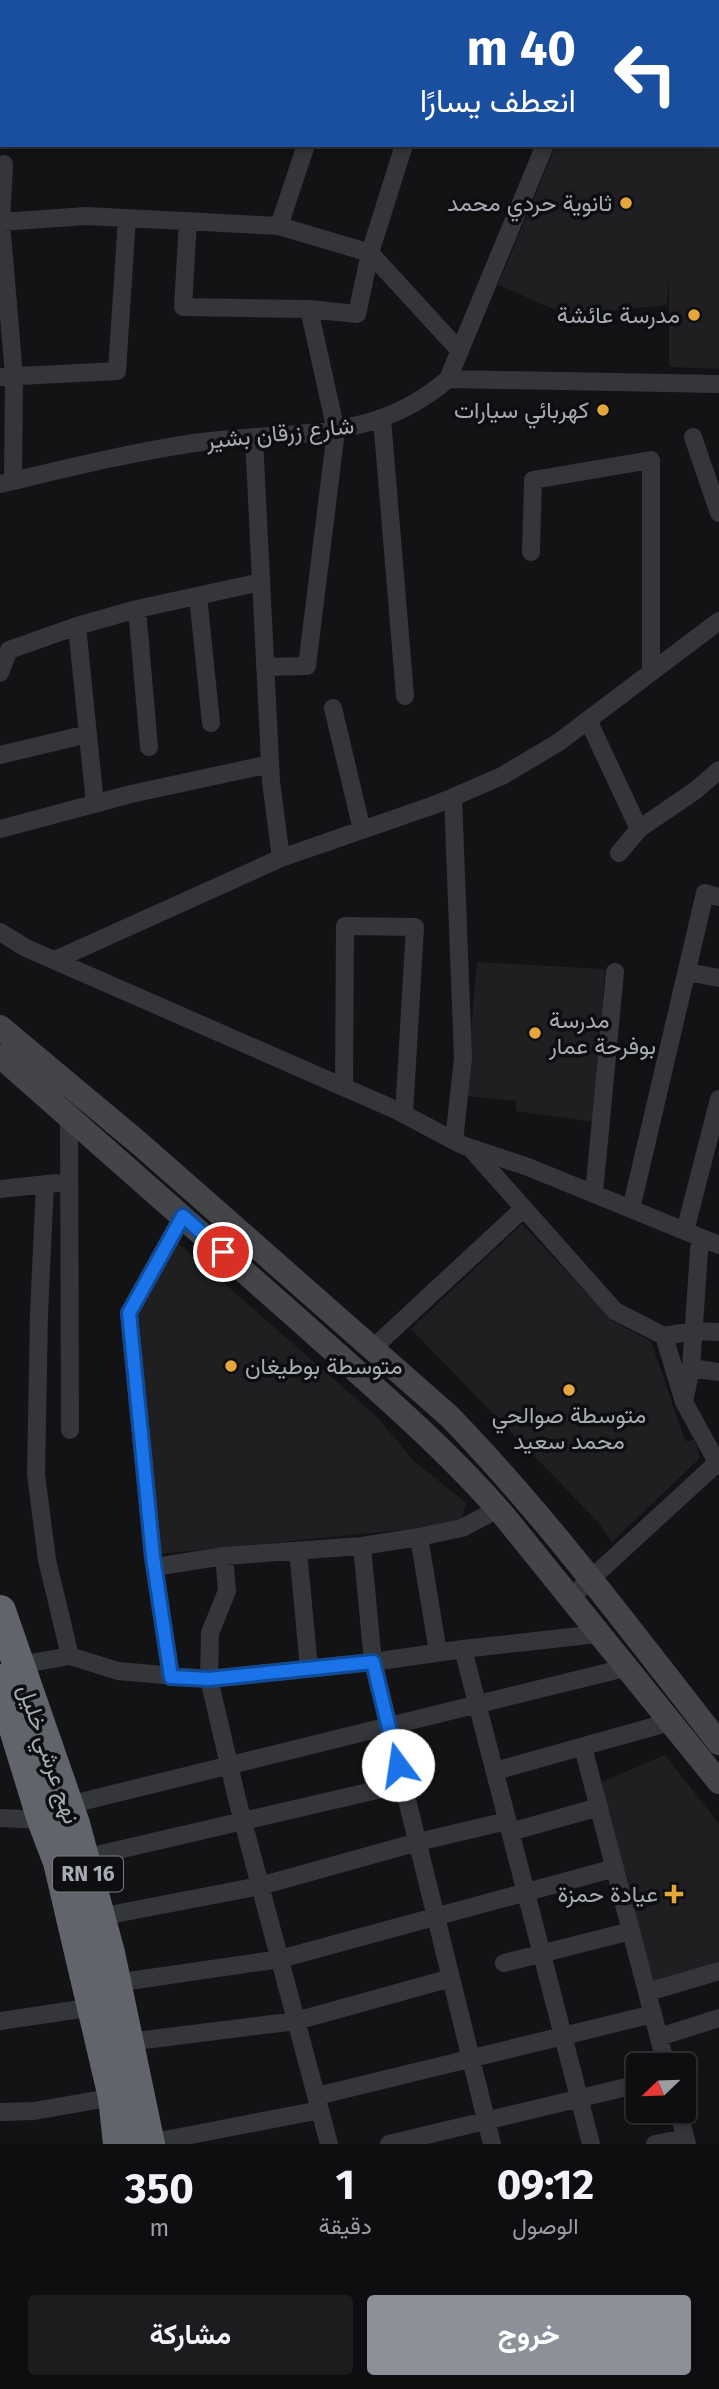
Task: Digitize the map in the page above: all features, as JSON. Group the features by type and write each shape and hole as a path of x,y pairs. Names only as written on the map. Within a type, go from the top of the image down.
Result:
{"highway":[{"name":"نهج عرشي خليل","path":"0,1611 9,1673 56,1812 59,1862 114,2097 119,2144"},
{"name":"نهج عرشي خليل","path":"9,1673 6,1719 84,1858 116,1983 149,2144"}],"street":[{"path":"279,226 305,147"},
{"path":"188,221 183,307 309,309 357,314 370,253 403,147"},
{"path":"544,147 448,379 719,384"},
{"path":"4,164 1,222 7,377 7,482"},
{"path":"1,222 86,216 279,226 370,253 460,351"},
{"path":"7,377 117,371 127,218"},
{"path":"265,667 307,666 336,431 309,309"},
{"name":"شارع زرقان بشير","path":"7,482 134,453 197,443 336,431 382,419 426,398 448,379"},
{"path":"382,419 405,696"},
{"path":"693,437 719,513"},
{"path":"254,438 270,764 281,858"},
{"path":"531,552 533,480 650,460 651,672"},
{"path":"0,673 9,650 77,626 137,609 261,582"},
{"path":"198,596 211,723"},
{"path":"137,609 149,747"},
{"path":"55,960 281,858 453,797 502,776 559,742 719,621"},
{"path":"77,626 95,804"},
{"path":"333,708 362,830"},
{"path":"588,720 639,829"},
{"path":"0,755 88,734"},
{"path":"0,829 270,764"},
{"path":"619,853 639,829 696,790 719,770"},
{"path":"453,797 463,1058 462,1144 524,1208 615,1311 664,1336 694,1331 719,1332"},
{"path":"631,1209 705,892 719,897"},
{"path":"344,1087 345,926 415,928 404,1114"},
{"path":"0,932 26,948 344,1087 462,1144 594,1193 719,1245"},
{"path":"594,1193 615,972"},
{"path":"687,972 719,978"},
{"path":"0,1027 140,1144 449,1416 490,1457 592,1580 719,1743"},
{"path":"0,1056 183,1216 395,1406 462,1470 498,1509 719,1782"},
{"path":"684,1402 691,1368 694,1331 693,1234 719,1099"},
{"path":"69,1116 70,1430"},
{"path":"0,1189 69,1181"},
{"path":"45,1184 38,1314 36,1474 47,1560 70,1656"},
{"path":"373,1348 524,1208"},
{"path":"171,1677 155,1567 129,1313 183,1216"},
{"path":"570,1598 718,1464 684,1402 664,1336"},
{"path":"691,1368 719,1372"},
{"path":"155,1567 224,1556 362,1546 419,1537 462,1528 498,1509"},
{"path":"419,1537 438,1652"},
{"path":"362,1546 373,1662 492,2144"},
{"path":"298,1551 309,1668"},
{"path":"224,1556 227,1591 210,1633 209,1679 243,1822 329,2144"},
{"path":"9,1673 70,1656 118,1671 209,1679 598,1634"},
{"path":"463,1649 591,2144"},
{"path":"0,1818 56,1812 229,1765 625,1668"},
{"path":"495,1772 670,1722"},
{"path":"583,1747 663,2053"},
{"path":"84,1858 403,1784"},
{"path":"100,1917 260,1886 418,1842 599,1807"},
{"path":"116,1983 280,1959 615,1868"},
{"path":"505,1963 631,1931"},
{"path":"648,1992 719,1971"},
{"path":"128,2042 296,2021 451,1978"},
{"path":"0,2021 94,2007"},
{"path":"149,2144 318,2103 471,2058 653,2014"},
{"path":"659,2037 719,2018"},
{"path":"389,2144 626,2087"},
{"path":"0,2112 34,2111 114,2097"},
{"path":"655,2144 686,2141 681,2123"}],"shaded area":[{"name":"ثانوية حردي محمد","path":"555,147 719,147 719,369 669,367 669,280 667,305 568,315 498,285"},
{"name":"مدرسة بوفرحة عمار","path":"477,962 605,969 594,1122 516,1111 516,1101 465,1096"},
{"name":"متوسطة صوالحي محمد سعيد","path":"522,1224 613,1321 651,1341 685,1441 695,1440 700,1458 612,1542 598,1522 411,1329"},
{"name":"متوسطة بوطيغان","path":"177,1242 377,1417 415,1462 466,1503 462,1518 453,1525 159,1554 139,1315"},
{"name":"عيادة حمزة","path":"665,1755 719,1824 719,1964 651,1984 601,1782"}],"place":[{"name":"ثانوية حردي محمد","path":"626,203"},
{"name":"مدرسة عائشة","path":"694,315"},
{"name":"كهربائي سيارات","path":"603,410"},
{"name":"مدرسة بوفرحة عمار","path":"535,1033"},
{"name":"متوسطة بوطيغان","path":"231,1366"},
{"name":"متوسطة صوالحي محمد سعيد","path":"569,1390"},
{"name":"عيادة حمزة","path":"674,1894"}],"route":[{"path":"223,1252 183,1216 129,1313 153,1557 171,1677 209,1679 373,1662 398,1765"}]}
